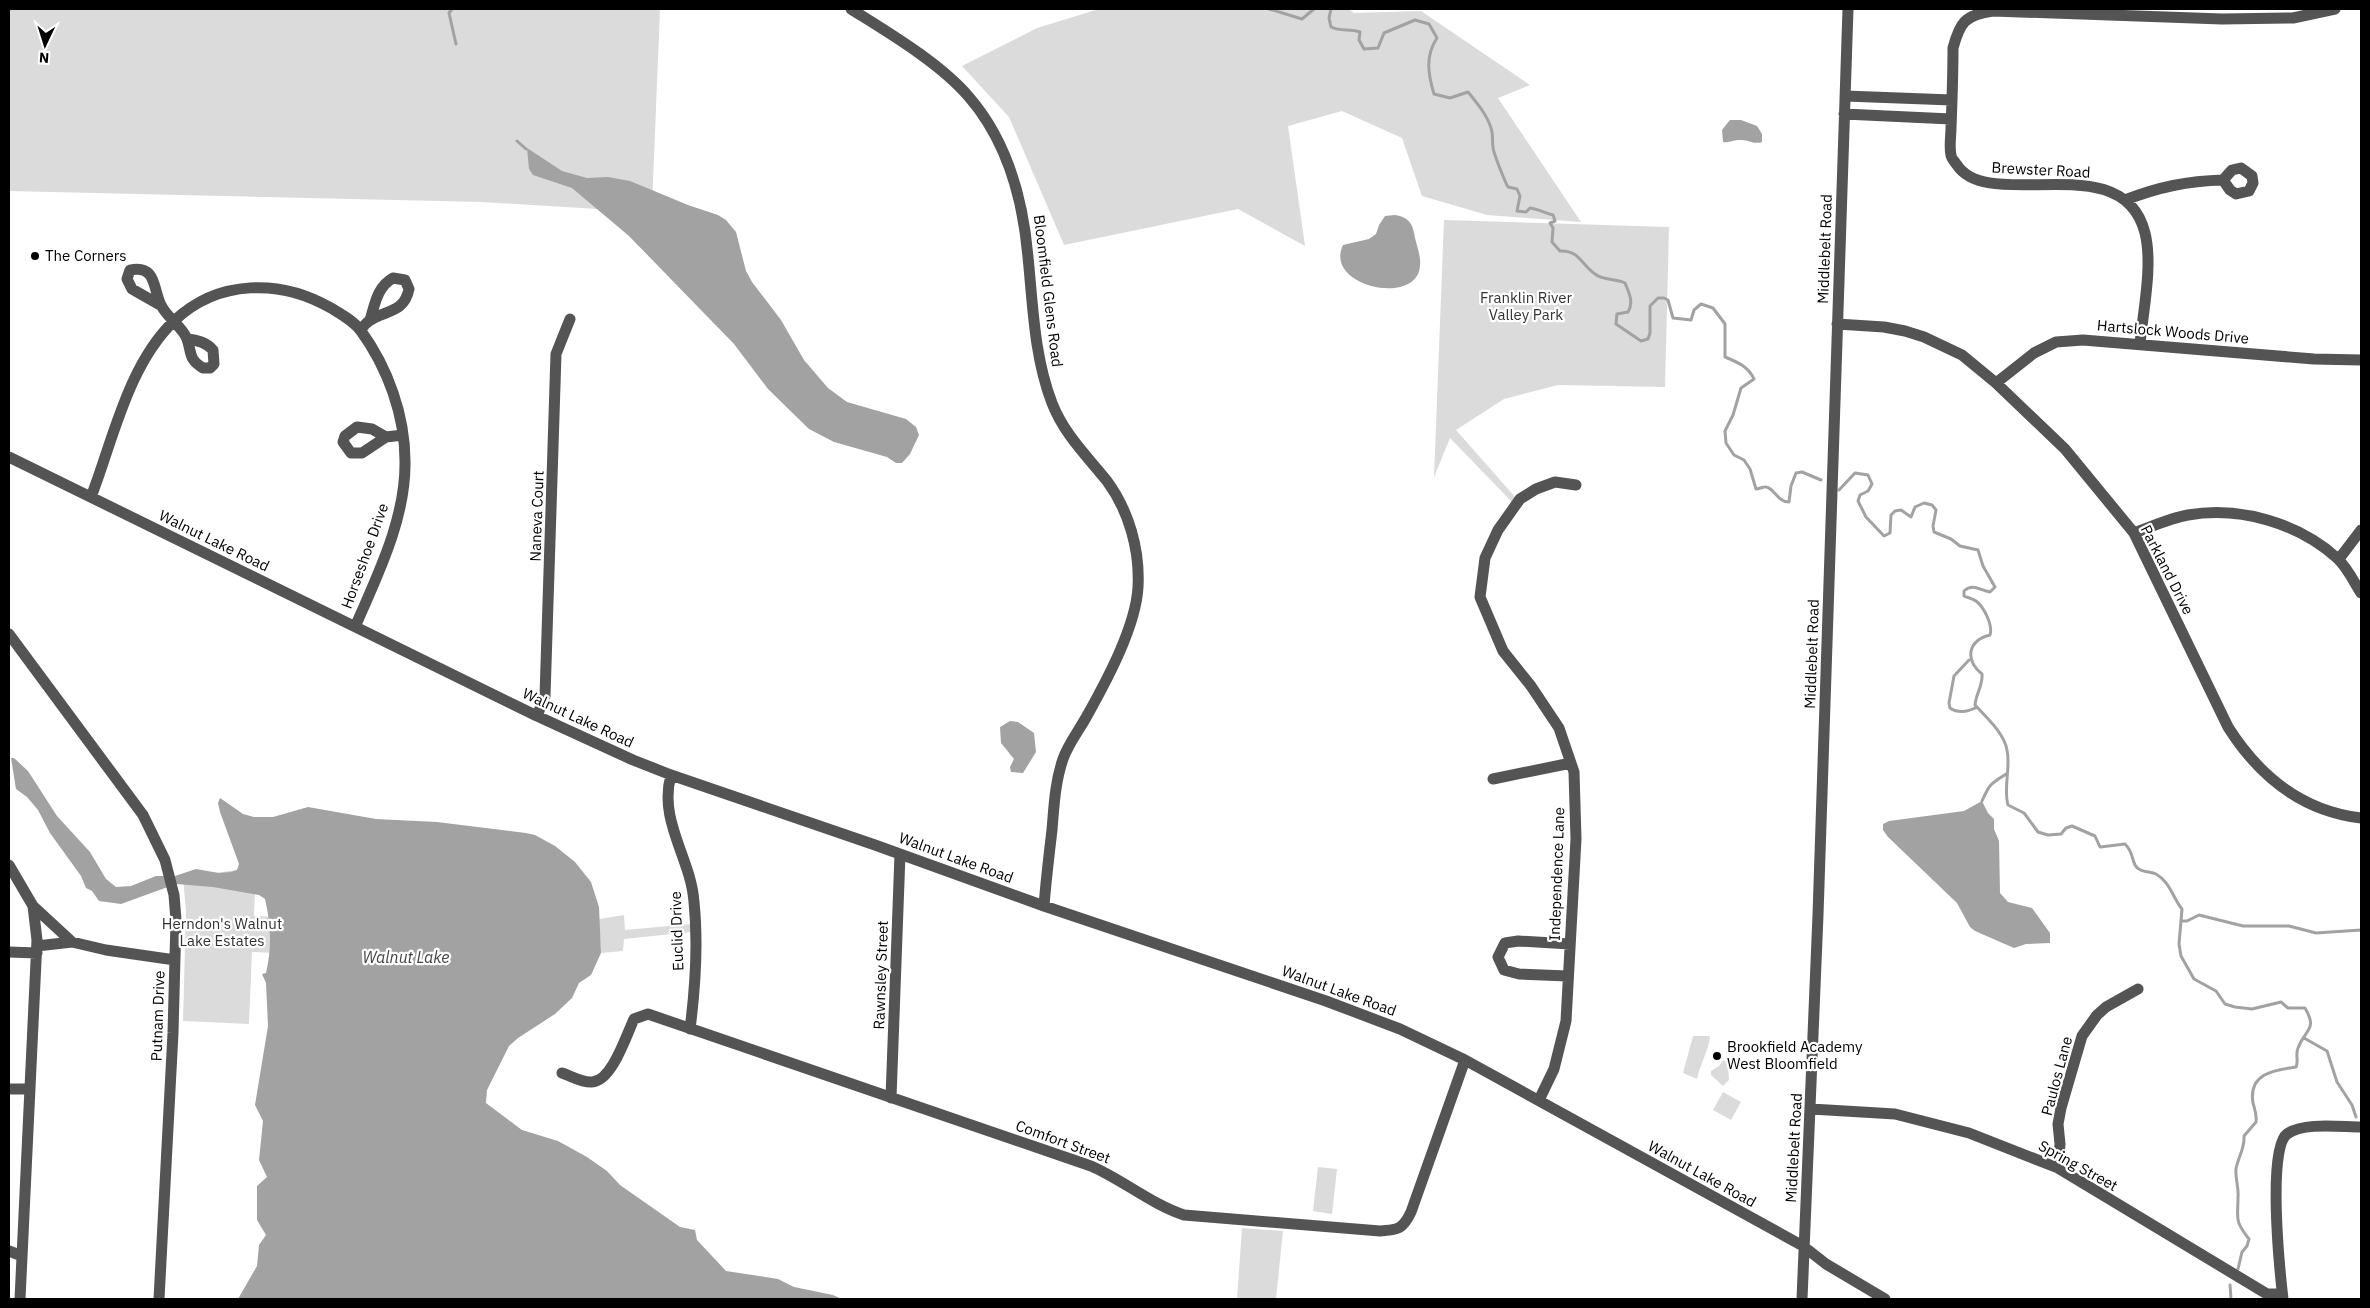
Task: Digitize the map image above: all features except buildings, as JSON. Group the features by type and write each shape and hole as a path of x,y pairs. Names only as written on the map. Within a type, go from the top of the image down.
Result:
{"street":[{"name":"Bloomfield Glens Road","path":"851,9 891,34 945,75 968,96 996,137 1010,165 1021,200 1033,315 1044,379 1061,424 1074,443 1108,483 1124,511 1137,552 1138,590 1134,610 1111,670 1062,763 1056,788 1044,906"},
{"name":"Middlebelt Road","path":"1802,1299 1803,1246 1811,1109 1848,9"},
{"name":"Brewster Road","path":"2125,200 2093,187 1988,183 1976,181 1962,172 1950,156 1953,48 1957,32 1963,22 1976,13 1993,11 2222,19 2293,18 2335,9"},
{"path":"1845,96 1952,110"},
{"path":"1844,114 1952,110"},
{"path":"2140,344 2147,253 2145,233 2135,211 2125,200 2154,189 2191,181 2223,180"},
{"name":"Horseshoe Drive","path":"91,498 117,422 143,362 173,322 189,308 209,297 261,287 291,290 318,301 344,316 360,330 383,367 396,399 403,435 405,462 400,503 392,534 355,627"},
{"path":"160,305 187,339"},
{"name":"Naneva Court","path":"537,716 545,696 556,354 570,319"},
{"path":"360,330 370,320"},
{"name":"Parkland Drive","path":"1837,324 1884,327 1924,337 1962,355 1996,383 2066,449 2134,533 2228,727 2243,751 2268,777 2282,788 2315,804 2347,816 2361,818"},
{"name":"Hartslock Woods Drive","path":"1996,383 2028,357 2056,342 2083,340 2314,359 2361,360"},
{"path":"386,437 403,435"},
{"name":"Walnut Lake Road","path":"9,457 537,716 671,776 900,854 1044,906 1326,1001 1400,1029 1465,1060 1803,1246 1826,1264 1886,1299"},
{"name":"Independence Lane","path":"1539,1100 1554,1068 1566,1021 1576,839 1574,772 1559,728 1531,686 1503,651 1480,597 1484,558 1498,530 1520,499 1536,488 1554,482 1576,485"},
{"path":"2134,533 2186,516 2210,512 2250,515 2298,531 2339,559 2361,593"},
{"path":"2339,559 2361,530"},
{"name":"Putnam Drive","path":"9,634 143,816 158,843 174,895 176,920 173,1033 159,1299"},
{"path":"1493,779 1571,763"},
{"name":"Euclid Drive","path":"671,776 668,787 669,811 675,840 687,871 694,902 690,1029"},
{"name":"Rawnsley Street","path":"892,1098 900,854"},
{"path":"9,864 33,906 72,942 101,950 175,960"},
{"path":"20,1299 37,950 33,906"},
{"path":"1568,976 1519,974 1504,970 1498,957 1505,943 1518,941 1570,944"},
{"path":"9,952 37,950 72,942"},
{"name":"Paulos Lane","path":"2058,1168 2060,1144 2058,1124 2082,1036 2102,1011 2138,989"},
{"name":"Comfort Street","path":"562,1073 592,1082 602,1079 610,1071 634,1019 648,1014 1091,1166 1130,1186 1168,1210 1184,1215 1380,1231 1393,1230 1405,1225 1465,1060"},
{"path":"9,1089 29,1088"},
{"name":"Spring Street","path":"1811,1109 1895,1114 1968,1133 2058,1168 2267,1294 2283,1297"},
{"path":"2283,1297 2275,1219 2278,1152 2284,1135 2298,1127 2361,1127"},
{"path":"9,1251 22,1256"}],"green space":[{"path":"9,9 660,9 652,207 596,206 598,209 482,202 9,191"},
{"path":"1099,9 1348,9 1354,13 1421,11 1530,85 1498,98 1581,222 1487,215 1422,196 1402,138 1342,111 1288,126 1305,246 1238,209 1064,245 1009,117 962,66 1037,28"},
{"name":"Franklin River Valley Park","path":"1444,220 1669,227 1665,387 1558,385 1504,399 1456,430 1516,498 1512,502 1450,438 1434,477"},
{"name":"Herndon's Walnut Lake Estates","path":"256,867 254,916 299,918 297,954 252,952 249,1024 183,1021 186,911 183,878"},
{"path":"624,915 625,930 691,924 691,932 624,939 623,951 601,953 599,919"},
{"path":"1693,1036 1710,1036 1697,1079 1683,1073"},
{"path":"1723,1060 1728,1063 1729,1080 1723,1086 1711,1075 1711,1071 1719,1066"},
{"path":"1723,1092 1741,1102 1731,1120 1713,1110"},
{"path":"1318,1167 1337,1169 1332,1214 1313,1211"},
{"path":"1242,1228 1283,1231 1276,1299 1237,1299"}],"water":[{"path":"1730,120 1741,120 1757,126 1762,134 1762,142 1738,140 1723,142 1722,130"},
{"path":"527,148 562,171 587,178 608,177 630,181 718,215 726,220 736,232 746,271 752,282 781,320 804,360 828,388 847,402 906,419 916,427 919,435 910,454 902,463 896,463 887,457 834,442 809,429 768,389 734,344 629,236 572,188 533,175 529,169"},
{"path":"1395,215 1407,219 1413,229 1420,262 1416,278 1405,286 1390,288 1358,281 1346,272 1341,260 1343,245 1369,239 1376,234 1385,216"},
{"path":"1010,721 1018,722 1034,733 1036,752 1023,773 1011,772 1010,767 1014,759 1001,743 1000,727"},
{"name":"Walnut Lake","path":"11,758 14,758 28,771 57,816 90,852 106,879 116,887 131,886 156,876 175,876 196,869 219,873 237,870 239,864 220,812 218,803 220,798 243,814 254,817 273,817 308,807 376,819 437,822 526,833 535,835 555,846 575,862 591,882 599,907 601,953 591,975 579,983 572,998 555,1014 509,1046 487,1090 486,1103 522,1130 558,1141 587,1157 607,1171 620,1185 680,1227 695,1230 697,1240 726,1271 778,1279 794,1287 833,1295 842,1299 238,1299 257,1266 259,1245 266,1235 257,1220 257,1186 267,1177 259,1160 263,1121 255,1105 268,1026 266,983 262,974 266,973 270,945 270,927 265,899 259,895 213,887 176,884 121,904 99,901 92,891 86,888 81,876 50,833 38,810 27,797 16,789"},
{"path":"1982,801 1988,813 1994,819 1994,829 1999,841 2000,893 2008,902 2032,908 2050,933 2050,943 2026,944 2014,948 1975,931 1970,927 1957,903 1883,830 1883,824 1889,821 1964,811"}],"waterway":[{"path":"452,9 449,13 456,44"},
{"path":"1269,9 1302,19 1314,9"},
{"path":"1331,9 1329,18 1331,27 1360,32 1359,40 1364,49 1378,48 1384,33 1415,20 1429,24 1437,38 1429,58 1430,79 1434,94 1450,98 1468,92 1479,106 1490,126 1494,150 1506,184 1508,187 1517,189 1520,196 1517,211 1526,212 1530,208 1553,215 1555,221 1550,223 1553,228 1552,242 1560,251 1576,255 1598,276 1625,283 1631,305 1628,312 1617,314 1616,324 1641,341 1648,339 1650,333 1650,306 1658,298 1668,300 1673,318 1691,320 1694,310 1701,304 1713,308 1725,324 1725,357 1745,368 1754,379 1741,388 1733,415 1725,431 1726,443 1734,455 1744,460 1750,469 1756,489 1768,487 1781,500 1789,502 1791,486 1796,473 1802,472 1821,480"},
{"path":"517,141 526,149"},
{"path":"1839,490 1855,473 1868,475 1872,484 1868,491 1860,495 1858,501 1866,517 1884,536 1890,533 1891,515 1895,511 1901,510 1911,517 1915,507 1924,503 1932,505 1936,510 1933,526 1934,532 1951,539 1960,546 1978,550 1983,566 1995,587 1990,592 1973,587 1964,591 1964,596 1974,600 1982,607 1987,616 1991,631 1990,635 1977,642 1971,651 1973,663 1982,674 1975,705 2002,737 2007,750 2006,791 2008,805 2024,813 2038,832 2048,835 2061,834 2066,828 2072,826 2095,836 2100,847 2125,844 2132,854 2137,868 2161,877 2182,909 2179,944 2181,956 2194,979 2216,991 2225,1004 2252,1009 2281,1002 2288,1008 2305,1008 2309,1015 2310,1025 2298,1048 2296,1067 2265,1075 2255,1085 2253,1103 2256,1122 2244,1136 2236,1169 2238,1219 2241,1228 2249,1239 2247,1246 2242,1252 2238,1269"},
{"path":"1969,660 1954,676 1949,703 1950,708 1960,712 1977,707"},
{"path":"1982,801 1991,785 2006,774"},
{"path":"2182,921 2187,921 2199,915 2243,926 2289,926 2316,933 2361,930"},
{"path":"2304,1038 2327,1051 2337,1082 2352,1105 2356,1117"},
{"path":"2230,1285 2231,1299"}],"place":[{"name":"The Corners","path":"35,256"},
{"name":"Brookfield Academy West Bloomfield","path":"1717,1056"}]}
